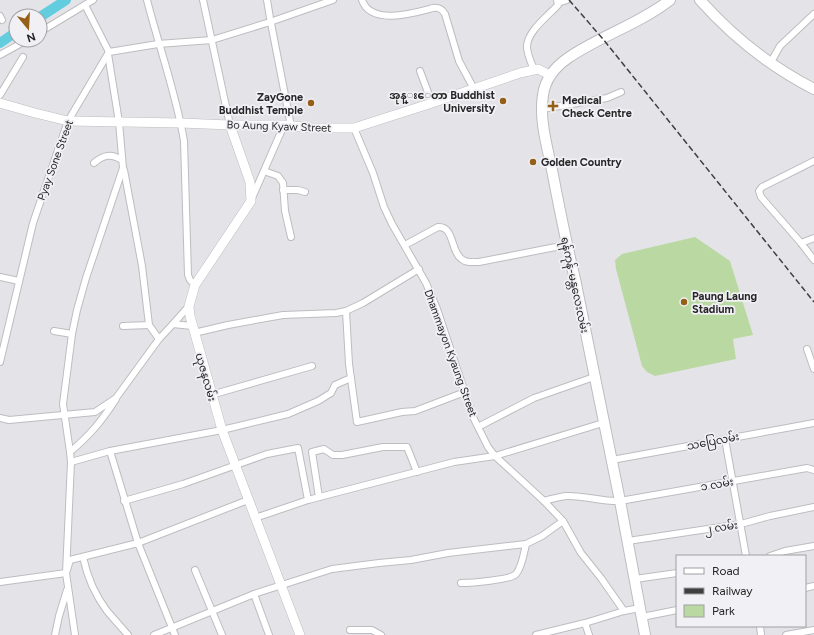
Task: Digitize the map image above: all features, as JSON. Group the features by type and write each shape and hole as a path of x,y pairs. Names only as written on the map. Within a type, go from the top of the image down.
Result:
{"main road":[{"name":"ရန်ကုန်-မန္တလေးလမ်း","path":"645,635 612,460 603,423 575,279 566,245 544,130 542,109 545,84 550,75 567,59 670,0"},
{"path":"700,0 735,36 771,62 814,89"}],"street":[{"path":"48,27 93,0"},
{"path":"147,0 181,123 184,141 188,276 194,285"},
{"path":"203,0 230,125 250,182 251,201"},
{"path":"251,201 287,125 267,0"},
{"path":"109,53 158,44 212,40 333,0"},
{"path":"362,0 364,6 375,13 398,16 433,8 442,9 445,14 459,61 474,89"},
{"path":"550,75 544,71 534,69 527,47 528,41 542,20 554,9 557,2 567,0"},
{"path":"85,5 109,53 119,122 123,168 142,266 150,325 159,339"},
{"path":"771,62 780,46 814,14"},
{"path":"0,55 13,48"},
{"name":"Pyay Sone Street","path":"0,362 33,223 68,121 109,53"},
{"path":"0,95 23,57"},
{"name":"Bo Aung Kyaw Street","path":"0,103 68,121 287,125 314,128 354,128 432,104 534,69"},
{"path":"420,71 432,104"},
{"path":"542,109 607,98 621,92"},
{"name":"Dhammayon Kyaung Street","path":"354,128 373,173 384,207 419,269 437,309 465,392 478,427 488,447 495,456 544,501 563,521 581,553 624,611"},
{"path":"94,163 101,157 110,155 116,156 122,160"},
{"path":"814,161 762,187 759,191 761,197 814,260"},
{"path":"75,635 66,573 71,462 63,397 77,310 86,278 123,168"},
{"path":"264,172 278,176 283,183 285,210 291,237"},
{"path":"283,190 298,190 305,192"},
{"name":"ယုဇနလမ်း","path":"251,201 194,285 189,306 193,329 222,430 300,635"},
{"path":"405,245 438,227 442,227 448,231 456,253 463,261 479,262 566,245"},
{"path":"801,243 814,238"},
{"path":"173,324 193,329 228,325 283,315 336,313 346,311 363,303 419,269"},
{"path":"0,277 19,281"},
{"path":"70,452 89,436 103,419 116,398 159,339 189,306"},
{"path":"346,311 351,378 357,422 402,412 415,411 465,392"},
{"path":"123,326 150,325"},
{"path":"54,331 72,334"},
{"path":"807,349 814,370"},
{"path":"211,395 312,366"},
{"name":"Dhammayon Kyaung Street","path":"478,427 534,398 594,377"},
{"path":"71,462 110,451 222,430 288,414 331,394 335,385 351,378"},
{"path":"0,418 9,420 94,412 116,398"},
{"path":"255,518 308,500 454,462 495,456 603,423"},
{"name":"သပြေလမ်း","path":"612,460 814,423"},
{"path":"724,439 746,555"},
{"path":"319,497 312,452 324,449 333,455 342,455 383,448 407,447 417,472"},
{"path":"124,501 183,484 267,454 298,448 308,500"},
{"path":"110,451 138,543 175,635"},
{"name":"၁ လမ်း","path":"544,501 565,496 577,496 609,501 620,501 807,468 814,470"},
{"path":"66,573 70,560 138,543 248,500"},
{"name":"၂ လမ်း","path":"628,541 741,524 770,516 814,507"},
{"path":"154,635 254,594 332,569 526,544 542,536 563,521"},
{"path":"461,583 505,579 514,576 519,569 526,544"},
{"path":"773,555 785,551 814,546"},
{"path":"83,557 87,574 96,594 107,611 128,635"},
{"path":"195,570 222,635"},
{"path":"0,582 66,573"},
{"path":"635,579 676,573"},
{"path":"55,635 59,616 68,588"},
{"path":"254,594 269,635"},
{"path":"536,635 585,623 624,611 641,613 676,610"},
{"path":"585,623 589,635"},
{"path":"350,630 372,630 381,635"},
{"path":"786,635 814,630"}],"green space":[{"name":"Paung Laung Stadium","path":"695,237 730,261 753,335 733,339 736,359 655,376 647,372 642,366 616,269 615,260 622,254"}],"waterway":[{"path":"48,12 66,0"},
{"path":"0,43 8,38"}],"railway":[{"path":"569,0 603,39 814,302"}],"place":[{"name":"အုန္းေတာ Buddhist University","path":"503,101"},
{"name":"ZayGone Buddhist Temple","path":"311,103"},
{"name":"Medical Check Centre","path":"553,106"},
{"name":"Golden Country","path":"533,162"},
{"name":"Paung Laung Stadium","path":"684,302"}]}
